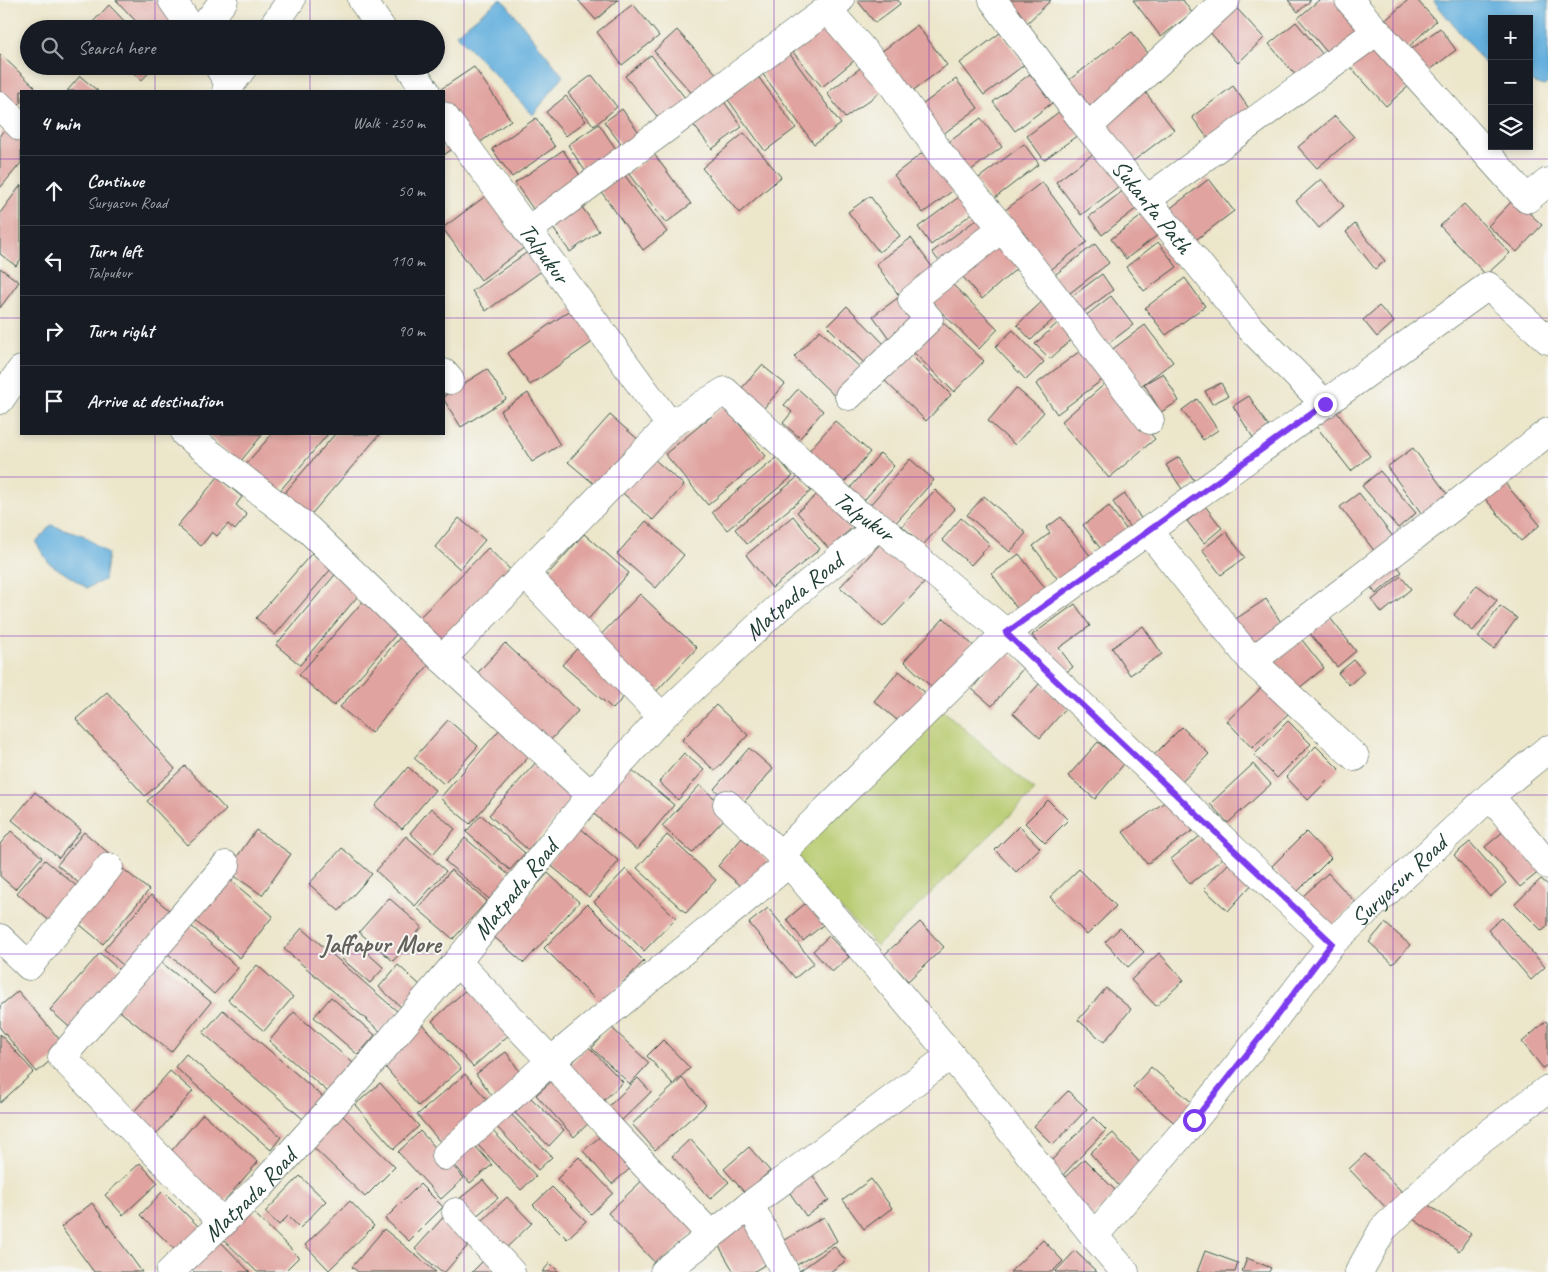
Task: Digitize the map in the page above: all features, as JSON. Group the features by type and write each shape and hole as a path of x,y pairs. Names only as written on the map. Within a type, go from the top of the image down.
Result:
{"street":[{"path":"172,0 186,20"},
{"path":"209,20 224,0"},
{"path":"277,20 291,0"},
{"path":"362,0 376,20"},
{"name":"Sukanta Path","path":"993,0 1088,127 1250,328 1325,404"},
{"path":"1088,127 1226,0"},
{"path":"1349,0 1527,199 1548,182"},
{"path":"527,231 834,5 942,156 1002,228 1150,420"},
{"path":"1146,200 1377,31"},
{"path":"415,75 425,90"},
{"path":"0,106 20,126"},
{"name":"Talpukur","path":"445,117 670,425 725,390 857,513 879,526 1006,633 1332,943"},
{"path":"849,396 929,319 912,300 1002,228"},
{"path":"445,1156 551,1061 785,858 1006,633 1488,286 1548,340"},
{"path":"0,400 20,371"},
{"path":"442,659 670,425"},
{"path":"1252,661 1450,510 1548,432"},
{"path":"186,435 308,529 442,659 591,795"},
{"name":"Matpada Road","path":"170,1272 262,1185 361,1075 457,962 591,795 662,717 779,607 879,526"},
{"path":"1148,531 1252,661 1355,757"},
{"path":"525,574 662,717"},
{"name":"Suryasun Road","path":"1094,1236 1200,1112 1266,1030 1332,943 1490,796 1548,749"},
{"path":"1490,796 1548,864"},
{"path":"727,804 785,858 951,1055 1094,1236 1125,1272"},
{"path":"223,1223 62,1057 226,865"},
{"path":"0,938 29,966 109,867"},
{"path":"457,962 551,1061 607,1125 711,1236"},
{"path":"664,1272 951,1055"},
{"path":"1359,1272 1383,1229 1472,1146 1548,1089"},
{"path":"750,1206 785,1272"},
{"path":"456,1212 511,1272"}],"green space":[{"path":"936,704 1035,791 877,946 793,860"}],"water":[{"path":"499,0 503,0 563,76 533,115 456,34"},
{"path":"1433,0 1548,0 1548,83 1544,86 1533,82 1533,15 1488,15 1487,66"},
{"path":"51,525 83,535 108,554 104,580 87,588 49,563 36,543"}],"building":[{"path":"116,0 161,0 178,20 135,20"},
{"path":"578,0 618,0 596,20"},
{"path":"857,0 898,0 900,4 875,23"},
{"path":"997,0 1051,0 1023,27"},
{"path":"1133,0 1183,0 1192,13 1161,37"},
{"path":"1288,0 1311,0 1298,12"},
{"path":"1319,0 1338,0 1364,30 1332,58 1298,18"},
{"path":"1408,0 1417,0 1436,21 1403,52 1379,26"},
{"path":"1231,2 1264,38 1238,63 1204,26"},
{"path":"633,4 659,36 622,65 597,32"},
{"path":"109,5 123,20 95,20"},
{"path":"1296,22 1329,62 1303,84 1269,44"},
{"path":"826,25 855,60 822,87 793,52"},
{"path":"917,25 947,65 907,95 877,55"},
{"path":"1440,28 1456,50 1426,73 1409,51"},
{"path":"677,30 721,79 698,100 654,51"},
{"path":"1132,32 1153,60 1090,108 1069,80"},
{"path":"1000,33 1024,65 984,95 960,63"},
{"path":"1371,41 1411,84 1386,106 1347,63"},
{"path":"789,53 841,124 814,144 762,73"},
{"path":"0,54 20,75 35,87 32,90 20,90 20,103 14,109 0,96"},
{"path":"651,55 690,104 664,125 625,76"},
{"path":"863,66 882,91 845,118 827,93"},
{"path":"474,67 511,120 475,146 445,102 445,90 440,90"},
{"path":"1030,74 1052,103 1015,131 993,102"},
{"path":"135,75 147,75 141,81"},
{"path":"592,75 617,107 594,126 568,93"},
{"path":"757,75 796,128 765,151 726,97"},
{"path":"80,76 97,90 68,90"},
{"path":"956,79 978,108 939,137 918,108"},
{"path":"1233,86 1255,117 1214,147 1192,117"},
{"path":"1143,89 1174,130 1128,165 1097,124"},
{"path":"566,96 586,121 566,136 546,112"},
{"path":"723,100 742,127 712,149 692,123"},
{"path":"1064,108 1082,132 1044,160 1027,136"},
{"path":"622,109 644,139 627,152 604,122"},
{"path":"1335,116 1354,137 1317,168 1298,147"},
{"path":"536,118 555,147 512,177 492,149"},
{"path":"981,118 1002,147 962,177 941,148"},
{"path":"9,124 20,134 20,164 0,188 0,135"},
{"path":"599,124 620,155 589,177 568,145"},
{"path":"445,128 458,145 445,154"},
{"path":"744,133 781,177 739,213 702,168"},
{"path":"1024,144 1039,164 991,201 976,180"},
{"path":"1102,147 1127,180 1081,215 1056,182"},
{"path":"563,150 583,180 536,213 515,183"},
{"path":"926,150 955,189 923,213 894,175"},
{"path":"654,154 691,204 666,223 628,173"},
{"path":"623,173 667,232 643,250 600,190"},
{"path":"1209,179 1234,211 1193,242 1168,210"},
{"path":"1321,179 1344,206 1319,228 1296,201"},
{"path":"1042,182 1087,242 1049,271 1004,211"},
{"path":"20,186 20,260 16,266 0,254 0,213"},
{"path":"1124,190 1137,208 1102,235 1089,217"},
{"path":"491,192 529,244 481,280 445,231 445,226"},
{"path":"963,194 975,211 931,245 918,227"},
{"path":"870,196 900,236 879,252 848,212"},
{"path":"1514,199 1542,225 1517,252 1488,226"},
{"path":"579,203 599,231 570,252 550,224"},
{"path":"1464,204 1510,253 1486,275 1440,226"},
{"path":"1148,211 1163,231 1126,259 1111,239"},
{"path":"980,217 989,232 947,272 932,252"},
{"path":"1355,224 1385,261 1375,269 1346,232"},
{"path":"911,238 938,275 903,301 876,264"},
{"path":"1002,240 1023,263 982,299 962,276"},
{"path":"1158,242 1177,267 1144,291 1126,267"},
{"path":"1095,244 1109,263 1066,296 1052,277"},
{"path":"529,251 543,270 486,311 472,291"},
{"path":"0,268 19,282 0,308"},
{"path":"1102,274 1113,290 1079,315 1067,300"},
{"path":"1185,278 1205,306 1166,335 1145,308"},
{"path":"949,281 998,329 979,349 930,301"},
{"path":"1048,296 1062,311 1031,340 1017,325"},
{"path":"1111,296 1133,325 1105,346 1084,317"},
{"path":"899,297 918,324 893,344 873,316"},
{"path":"847,306 888,348 868,367 827,326"},
{"path":"1379,306 1394,322 1377,337 1363,320"},
{"path":"575,307 597,339 530,385 508,353"},
{"path":"935,315 984,361 954,392 906,345"},
{"path":"1065,316 1080,332 1050,359 1035,344"},
{"path":"1145,325 1173,362 1138,388 1110,351"},
{"path":"820,330 866,373 840,401 794,357"},
{"path":"1013,330 1044,362 1026,380 995,347"},
{"path":"1084,348 1106,377 1057,414 1036,384"},
{"path":"907,351 951,395 926,421 881,377"},
{"path":"762,365 785,384 763,409 741,389"},
{"path":"487,369 506,399 461,427 445,402 445,395"},
{"path":"1163,373 1179,401 1161,412 1144,384"},
{"path":"1107,382 1155,439 1109,478 1061,422"},
{"path":"1221,383 1228,396 1212,404 1205,391"},
{"path":"1016,388 1044,412 1015,445 988,421"},
{"path":"798,389 823,411 800,438 783,423 792,412 784,405"},
{"path":"528,393 560,445 532,462 500,411"},
{"path":"1249,396 1273,434 1257,444 1233,406"},
{"path":"1197,399 1218,430 1203,440 1182,410"},
{"path":"724,406 766,456 708,505 665,454"},
{"path":"1336,411 1370,456 1351,471 1316,426"},
{"path":"610,415 641,442 600,489 568,462"},
{"path":"835,421 870,452 841,486 805,455"},
{"path":"212,435 262,435 240,462 210,437"},
{"path":"271,435 327,435 278,493 245,465"},
{"path":"334,435 379,435 308,518 282,496"},
{"path":"1413,448 1451,499 1425,518 1387,467"},
{"path":"647,453 684,485 653,520 617,488"},
{"path":"880,453 894,466 860,505 846,493"},
{"path":"777,457 793,476 727,530 712,512"},
{"path":"1179,457 1195,482 1182,489 1166,465"},
{"path":"910,459 934,480 892,527 869,506"},
{"path":"1380,471 1416,513 1398,528 1362,486"},
{"path":"799,476 811,491 747,544 735,529"},
{"path":"218,477 242,497 236,505 247,515 235,530 228,524 217,536 212,532 201,546 177,526"},
{"path":"1500,477 1540,525 1521,541 1481,494"},
{"path":"822,490 854,526 829,549 797,512"},
{"path":"935,490 955,509 923,545 902,526"},
{"path":"1359,493 1394,538 1376,553 1340,507"},
{"path":"1125,494 1144,523 1132,531 1113,502"},
{"path":"984,496 1026,533 1010,552 967,515"},
{"path":"1109,506 1132,537 1106,556 1083,525"},
{"path":"1205,506 1222,528 1204,543 1187,521"},
{"path":"793,516 820,549 772,588 746,555"},
{"path":"1061,517 1094,561 1062,585 1033,546 1050,533 1046,528"},
{"path":"459,518 485,540 460,569 435,547"},
{"path":"961,518 990,544 971,565 942,540"},
{"path":"646,521 684,555 656,588 617,554"},
{"path":"1226,532 1245,558 1221,575 1202,550"},
{"path":"584,534 629,573 584,624 539,584"},
{"path":"882,542 925,582 883,627 840,587"},
{"path":"488,548 518,577 443,654 413,624"},
{"path":"312,553 331,569 275,635 256,618"},
{"path":"1019,554 1049,593 1021,614 992,574"},
{"path":"1394,562 1402,572 1376,594 1368,583"},
{"path":"339,570 363,590 300,665 276,645"},
{"path":"1401,576 1411,589 1382,613 1372,600"},
{"path":"1477,585 1497,600 1473,631 1454,615"},
{"path":"640,594 697,648 650,698 593,643"},
{"path":"1266,599 1284,627 1250,649 1231,622"},
{"path":"364,600 399,631 334,706 299,675"},
{"path":"1075,604 1090,626 1059,648 1073,667 1060,677 1032,635"},
{"path":"1500,606 1517,618 1494,649 1478,637"},
{"path":"1327,614 1356,651 1337,667 1307,630"},
{"path":"944,618 980,652 940,695 904,661"},
{"path":"1143,626 1162,654 1130,675 1112,648"},
{"path":"402,635 433,660 371,733 340,707"},
{"path":"1302,640 1324,668 1293,693 1270,665"},
{"path":"505,643 578,711 543,748 471,680"},
{"path":"582,643 632,687 613,709 562,665"},
{"path":"1004,649 1025,666 992,706 972,689"},
{"path":"1354,660 1364,672 1349,685 1338,673"},
{"path":"899,671 933,699 908,729 874,701"},
{"path":"1040,683 1067,707 1040,738 1013,713"},
{"path":"1263,686 1289,713 1252,748 1227,721"},
{"path":"107,692 175,769 145,796 76,719"},
{"path":"716,705 748,735 715,771 682,740"},
{"path":"448,720 478,746 444,784 414,758"},
{"path":"1288,721 1311,744 1277,778 1254,755"},
{"path":"1182,727 1209,754 1176,788 1148,761"},
{"path":"501,728 531,754 470,824 440,798"},
{"path":"1098,742 1124,764 1095,799 1068,776"},
{"path":"1316,746 1339,769 1308,800 1286,777"},
{"path":"749,748 773,769 738,809 714,789"},
{"path":"684,753 704,770 678,800 659,782"},
{"path":"538,760 577,794 528,850 489,815"},
{"path":"1253,764 1271,784 1228,823 1210,804"},
{"path":"626,765 674,805 637,850 589,810"},
{"path":"185,766 226,810 188,845 147,801"},
{"path":"408,767 435,790 402,829 375,806"},
{"path":"700,785 730,813 692,853 662,826"},
{"path":"35,792 81,830 59,858 12,820"},
{"path":"1173,796 1196,828 1147,864 1123,832"},
{"path":"1048,800 1068,820 1045,843 1025,823"},
{"path":"431,808 455,829 433,854 410,833"},
{"path":"481,815 525,853 510,870 466,832"},
{"path":"1019,826 1040,848 1016,872 995,850"},
{"path":"579,827 619,861 589,897 548,863"},
{"path":"256,830 291,854 262,895 227,871"},
{"path":"1505,830 1540,871 1520,887 1485,847"},
{"path":"11,831 42,857 15,889 0,876 0,844"},
{"path":"84,832 112,856 86,889 57,865"},
{"path":"1306,832 1331,858 1296,893 1271,867"},
{"path":"1204,833 1223,858 1190,884 1171,859"},
{"path":"667,835 716,880 686,913 637,868"},
{"path":"406,836 446,871 415,906 376,871"},
{"path":"465,838 510,876 489,899 445,861"},
{"path":"742,838 773,865 749,893 718,866"},
{"path":"1470,842 1506,883 1490,897 1454,855"},
{"path":"342,848 372,874 339,911 309,884"},
{"path":"45,860 80,889 52,923 17,893"},
{"path":"1231,861 1254,882 1228,911 1204,889"},
{"path":"117,864 149,890 103,944 72,918"},
{"path":"626,869 676,918 644,951 594,902"},
{"path":"1079,869 1116,906 1087,935 1050,897"},
{"path":"451,870 487,901 453,939 418,909"},
{"path":"548,873 579,902 524,963 492,935"},
{"path":"1328,873 1356,903 1331,927 1302,897"},
{"path":"229,879 273,916 240,958 195,921"},
{"path":"1541,879 1548,885 1548,926 1542,931 1515,904"},
{"path":"151,895 176,916 129,970 104,949"},
{"path":"389,898 422,927 393,961 359,932"},
{"path":"806,903 823,925 803,941 787,919"},
{"path":"587,904 644,961 601,1005 544,948"},
{"path":"768,908 814,963 795,978 749,923"},
{"path":"1502,918 1545,967 1531,980 1488,930"},
{"path":"920,922 944,947 908,981 884,955"},
{"path":"1385,923 1410,945 1393,964 1369,942"},
{"path":"189,924 238,968 214,994 165,951"},
{"path":"302,928 398,1012 381,1032 284,949"},
{"path":"1120,928 1144,952 1128,967 1105,942"},
{"path":"829,936 849,957 832,972 813,951"},
{"path":"355,942 384,968 370,983 341,958"},
{"path":"100,953 126,976 76,1033 50,1010"},
{"path":"1159,953 1184,980 1156,1006 1131,980"},
{"path":"157,959 211,1002 171,1052 117,1009"},
{"path":"257,965 293,997 264,1031 228,1000"},
{"path":"398,965 420,985 401,1007 379,987"},
{"path":"470,986 511,1033 473,1067 432,1021"},
{"path":"1106,988 1131,1009 1104,1042 1078,1020"},
{"path":"18,991 66,1047 37,1072 0,1028 0,1006"},
{"path":"331,997 375,1035 358,1055 314,1017"},
{"path":"223,1010 323,1097 303,1119 203,1033"},
{"path":"294,1012 353,1063 328,1092 269,1041"},
{"path":"1546,1021 1548,1024 1548,1064 1543,1068 1522,1042"},
{"path":"422,1024 461,1069 418,1106 380,1061"},
{"path":"611,1027 649,1063 630,1084 592,1048"},
{"path":"0,1034 34,1072 0,1103"},
{"path":"663,1040 690,1068 673,1084 647,1056"},
{"path":"588,1046 623,1082 602,1102 568,1067"},
{"path":"506,1052 525,1079 496,1101 476,1074"},
{"path":"186,1054 281,1137 271,1150 175,1067"},
{"path":"1151,1067 1196,1106 1178,1126 1133,1087"},
{"path":"170,1071 193,1091 153,1138 129,1117"},
{"path":"465,1074 495,1109 447,1150 417,1115"},
{"path":"638,1078 651,1092 620,1122 607,1108"},
{"path":"682,1078 706,1105 655,1150 632,1124"},
{"path":"554,1079 592,1120 574,1137 536,1095"},
{"path":"380,1083 419,1126 394,1149 355,1105"},
{"path":"1068,1091 1087,1109 1053,1145 1034,1126"},
{"path":"530,1097 564,1130 549,1146 515,1113"},
{"path":"508,1111 552,1157 538,1170 494,1124"},
{"path":"203,1114 258,1162 221,1205 166,1157"},
{"path":"342,1115 395,1167 365,1197 312,1146"},
{"path":"1093,1117 1106,1130 1063,1175 1050,1162"},
{"path":"487,1125 536,1176 521,1190 472,1139"},
{"path":"420,1131 464,1178 441,1199 398,1152"},
{"path":"1113,1133 1142,1165 1119,1186 1090,1153"},
{"path":"603,1134 632,1167 612,1184 583,1151"},
{"path":"469,1139 492,1165 470,1183 448,1157"},
{"path":"690,1139 729,1182 710,1199 672,1156"},
{"path":"749,1147 770,1171 745,1193 724,1169"},
{"path":"1365,1154 1407,1197 1391,1213 1349,1169"},
{"path":"579,1157 613,1193 591,1214 557,1179"},
{"path":"1084,1159 1118,1193 1092,1218 1058,1184"},
{"path":"140,1163 158,1183 123,1215 105,1195"},
{"path":"811,1173 829,1200 806,1216 787,1189"},
{"path":"649,1174 699,1227 658,1266 608,1213"},
{"path":"300,1176 326,1201 300,1228 288,1216 279,1225 265,1212"},
{"path":"871,1179 892,1208 864,1229 843,1200"},
{"path":"483,1180 498,1198 469,1222 454,1203"},
{"path":"420,1184 443,1207 409,1241 385,1219"},
{"path":"552,1187 586,1221 567,1239 533,1205"},
{"path":"163,1191 205,1233 181,1256 140,1215"},
{"path":"507,1197 532,1223 501,1253 476,1227"},
{"path":"1421,1200 1471,1234 1459,1251 1410,1217"},
{"path":"350,1201 374,1226 329,1270 305,1245"},
{"path":"92,1203 142,1272 94,1272 61,1227"},
{"path":"248,1207 299,1257 284,1272 257,1272 220,1236"},
{"path":"448,1212 476,1236 445,1272 441,1272 415,1249"},
{"path":"824,1217 837,1241 795,1266 781,1242"},
{"path":"749,1222 771,1261 753,1272 734,1272 716,1241"},
{"path":"384,1229 436,1272 358,1272 352,1267"},
{"path":"218,1239 250,1272 194,1272 189,1267"},
{"path":"1043,1240 1063,1261 1052,1272 1010,1272"},
{"path":"834,1246 846,1261 830,1272 798,1272"},
{"path":"1075,1251 1097,1272 1055,1272"},
{"path":"1205,1251 1238,1263 1235,1272 1197,1272"},
{"path":"488,1256 504,1272 472,1272"},
{"path":"1247,1258 1271,1268 1269,1272 1242,1272"},
{"path":"550,1263 559,1272 542,1272"}],"district":[{"name":"Jaffapur More","path":"381,943"}],"route":[{"path":"1194,1120 1332,943 1006,633 1325,404"}]}
